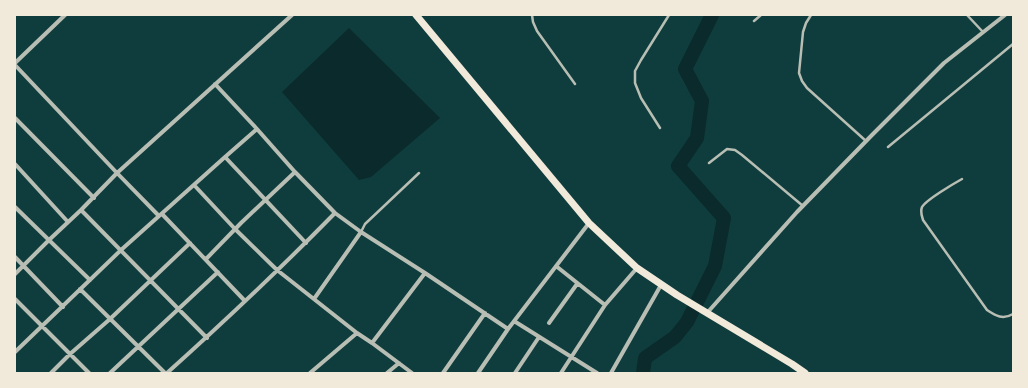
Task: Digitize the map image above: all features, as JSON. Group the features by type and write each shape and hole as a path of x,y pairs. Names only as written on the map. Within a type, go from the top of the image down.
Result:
{"main road":[{"path":"416,15 589,223 637,268 661,285 805,373"}],"street":[{"path":"66,15 60,17 15,64 117,174 190,243 245,301"},
{"path":"15,274 82,210 117,174 292,15"},
{"path":"707,313 803,206 944,63 1005,15"},
{"path":"215,84 295,172 335,213 361,232 508,329"},
{"path":"15,118 94,198"},
{"path":"15,352 121,250 257,129"},
{"path":"225,156 306,243"},
{"path":"15,164 68,222"},
{"path":"206,259 295,172"},
{"path":"194,185 235,229 277,270 357,333 412,373"},
{"path":"15,207 90,280"},
{"path":"82,210 206,338"},
{"path":"80,289 166,373 206,338 306,243 335,213"},
{"path":"478,373 508,329 589,223"},
{"path":"314,299 361,232"},
{"path":"51,373 190,243"},
{"path":"15,257 63,307"},
{"path":"556,266 605,306"},
{"path":"561,373 605,306 637,268"},
{"path":"110,373 218,272"},
{"path":"372,343 425,273"},
{"path":"549,323 577,284"},
{"path":"610,373 661,285"},
{"path":"15,299 89,373"},
{"path":"443,373 485,313"},
{"path":"514,321 597,373"},
{"path":"310,373 357,333"},
{"path":"515,373 539,337"},
{"path":"387,373 399,363"}],"lane":[{"path":"532,15 533,22 537,30 575,84"},
{"path":"660,128 641,98 635,83 635,71 669,15"},
{"path":"754,21 761,15"},
{"path":"811,15 806,22 803,32 799,73 802,81 807,88 866,141"},
{"path":"967,15 983,32"},
{"path":"888,147 1013,44"},
{"path":"709,163 727,149 735,150 742,154 803,206"},
{"path":"361,232 365,224 419,173"},
{"path":"962,179 927,202 922,208 921,214 923,220 987,310 994,315 1003,318 1013,314"}],"water":[{"path":"349,28 440,118 371,177 359,180 282,92"}],"waterway":[{"path":"643,373 645,358 675,337 687,322 715,266 724,218 678,166 697,138 702,101 685,69 712,15"}]}
